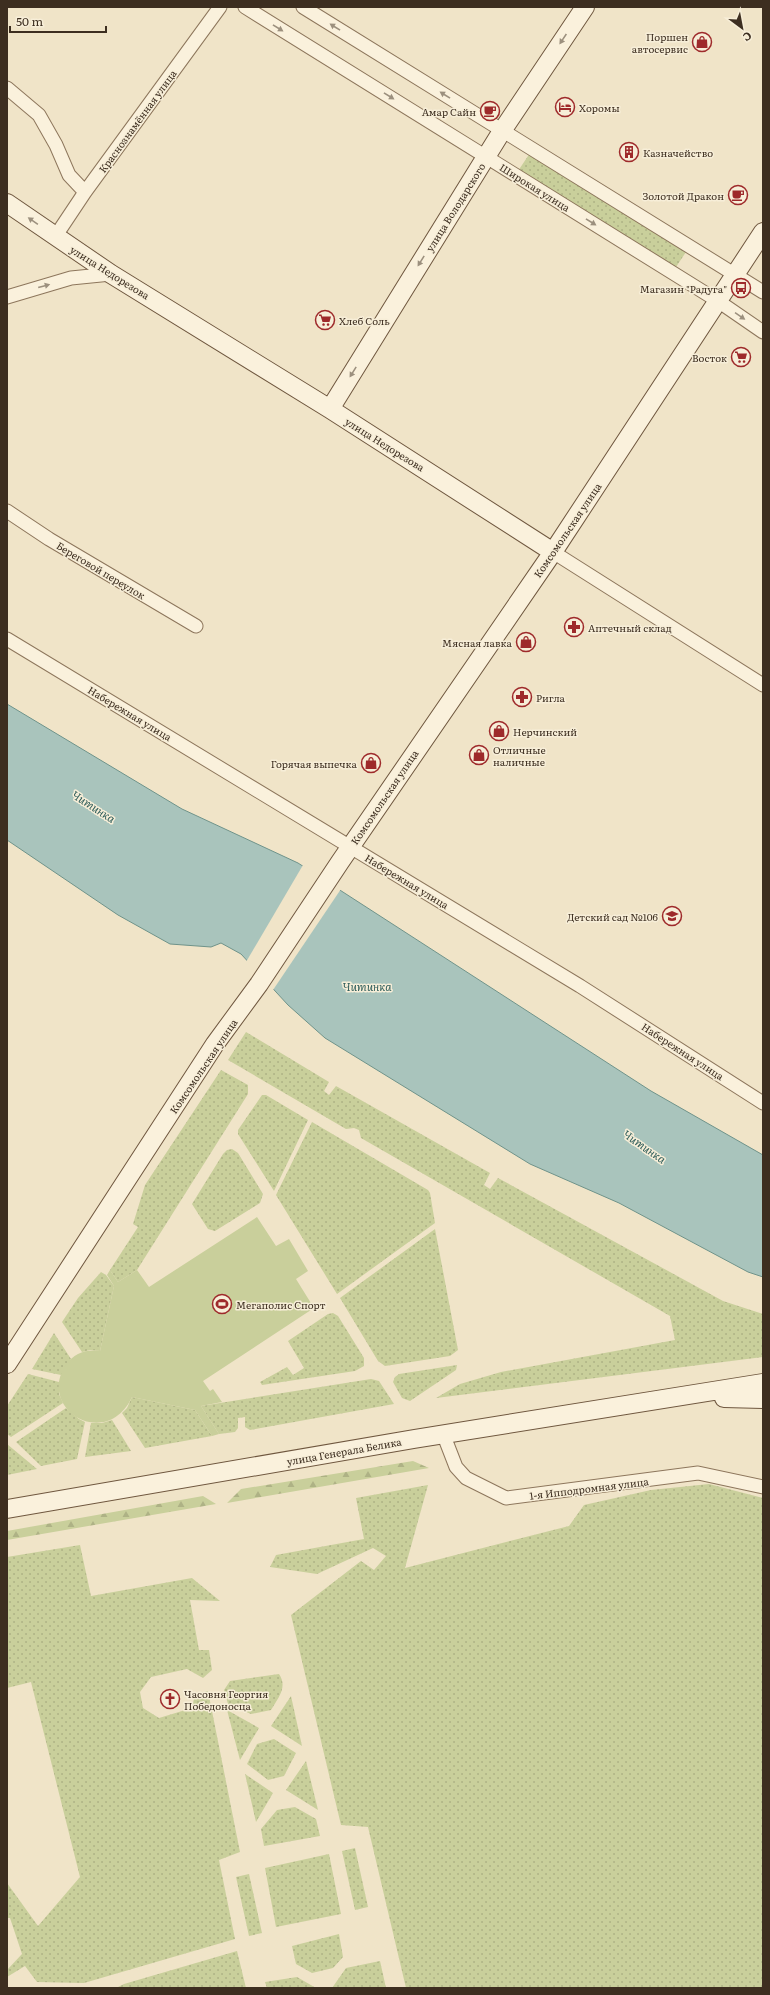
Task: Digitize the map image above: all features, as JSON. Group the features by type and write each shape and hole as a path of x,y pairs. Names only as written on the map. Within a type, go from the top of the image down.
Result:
{"main road":[{"name":"улица Володарского","path":"330,409 502,131 585,7"},
{"name":"улица Недорезова","path":"7,203 111,274 330,409 553,552"},
{"name":"Комсомольская улица","path":"7,1364 215,1044 259,984 340,862 553,552 763,232"},
{"name":"улица Генерала Белика","path":"8,1508 763,1383"},
{"name":"улица Генерала Белика","path":"681,1397 763,1399"}],"street":[{"name":"Краснознамённая улица","path":"55,237 85,192 220,7"},
{"name":"Широкая улица","path":"245,7 718,301 763,332"},
{"path":"303,7 763,292"},
{"path":"7,88 39,115 56,145 69,175 85,192"},
{"path":"7,297 71,278 111,274"},
{"name":"Береговой переулок","path":"7,511 49,538 196,626"},
{"name":"улица Недорезова","path":"553,552 763,685"},
{"name":"Набережная улица","path":"7,639 580,986 763,1103"},
{"name":"1-я Ипподромная улица","path":"444,1436 456,1467 466,1478 506,1498 698,1473 763,1487"}],"green space":[{"path":"532,150 688,249 674,270 518,171"},
{"path":"246,1032 329,1082 324,1091 329,1095 336,1086 490,1173 484,1185 490,1189 498,1178 723,1301 763,1314 763,1357 436,1398 460,1384 501,1372 675,1340 670,1316 361,1138 359,1130 354,1128 346,1129 228,1060"},
{"path":"221,1070 248,1085 248,1094 137,1270 118,1282 110,1270 138,1227 133,1224 145,1185"},
{"path":"262,1095 266,1095 308,1120 274,1191 238,1134 238,1130"},
{"path":"312,1122 428,1190 430,1193 435,1223 337,1294 276,1195"},
{"path":"232,1149 238,1153 263,1194 260,1203 215,1231 208,1229 192,1204 223,1154 227,1150"},
{"path":"257,1217 276,1246 289,1239 308,1271 296,1279 314,1308 203,1381 210,1391 213,1389 222,1402 201,1406 219,1434 212,1436 195,1410 132,1397 120,1413 106,1421 92,1422 78,1418 67,1409 60,1396 59,1381 66,1365 73,1357 85,1351 100,1351 114,1286 107,1275 110,1270 118,1282 137,1270 149,1287"},
{"path":"435,1229 458,1350 450,1356 385,1366 378,1361 340,1298"},
{"path":"101,1272 106,1275 114,1286 100,1351 90,1350 82,1352 62,1322 78,1298"},
{"path":"333,1313 338,1316 364,1358 364,1366 355,1371 262,1385 260,1382 287,1367 293,1375 304,1368 288,1341 328,1314"},
{"path":"54,1333 71,1359 61,1375 32,1369"},
{"path":"457,1365 456,1370 410,1401 402,1398 393,1382 395,1377 399,1374"},
{"path":"28,1374 59,1382 59,1394 63,1403 11,1437 7,1434 7,1406"},
{"path":"371,1379 379,1381 394,1404 250,1430 245,1427 245,1417 238,1418 238,1428 235,1432 219,1434 201,1406"},
{"path":"132,1397 195,1410 212,1436 145,1448 122,1413 127,1408"},
{"path":"66,1408 85,1422 77,1459 41,1466 16,1442"},
{"path":"112,1420 131,1451 85,1457 91,1423 102,1423"},
{"path":"7,1444 37,1469 7,1475"},
{"path":"413,1461 429,1468 227,1503 241,1489"},
{"path":"709,1484 763,1498 763,1988 406,1988 368,1827 341,1825 291,1615 361,1561 374,1570 386,1556 373,1548 317,1574 270,1567 276,1555 364,1539 356,1498 428,1485 405,1568 569,1526 584,1505 651,1490"},
{"path":"203,1496 216,1504 7,1540 7,1531"},
{"path":"80,1545 91,1596 192,1578 220,1601 190,1600 199,1650 209,1650 212,1670 203,1678 187,1669 151,1677 140,1692 143,1708 159,1718 192,1708 195,1694 208,1691 240,1852 219,1860 235,1939 84,1983 37,1982 25,1966 7,1977 7,1970 22,1954 10,1918 7,1918 7,1883 38,1926 80,1877 31,1682 7,1688 7,1557"},
{"path":"279,1674 283,1683 282,1688 279,1697 271,1710 251,1714 228,1704 224,1690 230,1681"},
{"path":"291,1696 302,1746 271,1726"},
{"path":"227,1710 259,1728 240,1760"},
{"path":"274,1739 296,1753 284,1776 268,1780 247,1764 257,1744"},
{"path":"306,1761 318,1810 286,1790"},
{"path":"245,1774 273,1793 256,1822"},
{"path":"295,1807 316,1819 320,1836 264,1846 261,1829 277,1810"},
{"path":"355,1848 368,1907 355,1910 342,1851"},
{"path":"329,1854 341,1914 276,1927 265,1868"},
{"path":"249,1874 262,1933 249,1936 236,1877"},
{"path":"339,1934 343,1957 333,1968 312,1973 296,1964 292,1946"},
{"path":"237,1951 246,1988 116,1988 124,1984"},
{"path":"380,1961 386,1988 332,1988 346,1968"},
{"path":"297,1977 316,1988 267,1988 265,1982"}],"water":[{"name":"Читинка","path":"7,704 182,809 298,863 651,1091 763,1155 763,1277 748,1272 619,1203 530,1164 325,1038 288,1005 241,954 221,943 211,947 170,944 118,915 7,840"}],"pier":[{"path":"303,865 341,889 273,990 246,962"}],"place":[{"name":"Поршен автосервис","path":"702,42"},
{"name":"Хоромы","path":"565,107"},
{"name":"Амар Сайн","path":"490,111"},
{"name":"Казначейство","path":"629,152"},
{"name":"Золотой Дракон","path":"738,195"},
{"name":"Магазин \"Радуга\"","path":"741,288"},
{"name":"Хлеб Соль","path":"325,320"},
{"name":"Восток","path":"741,357"},
{"name":"Аптечный склад","path":"574,627"},
{"name":"Мясная лавка","path":"526,642"},
{"name":"Ригла","path":"522,697"},
{"name":"Нерчинский","path":"499,731"},
{"name":"Отличные наличные","path":"479,755"},
{"name":"Горячая выпечка","path":"371,763"},
{"name":"Детский сад №106","path":"672,916"},
{"name":"Мегаполис Спорт","path":"222,1304"},
{"name":"Часовня Георгия Победоносца","path":"170,1699"}]}
